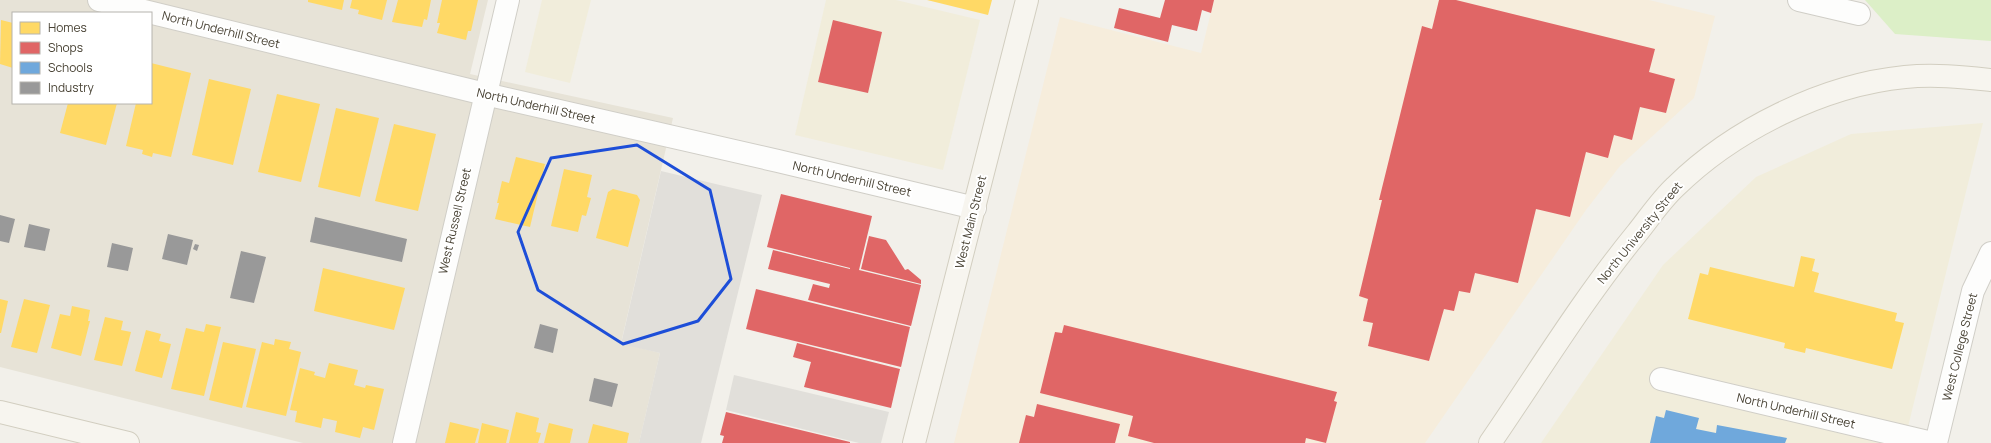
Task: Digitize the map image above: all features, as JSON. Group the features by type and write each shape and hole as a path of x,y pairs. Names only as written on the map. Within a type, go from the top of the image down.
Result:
{"main road":[{"name":"West Main Street","path":"914,443 1027,0"},
{"name":"North University Street","path":"1490,443 1612,264 1674,188 1713,155 1755,127 1791,108 1862,84 1905,77 1945,75 1991,80"},
{"path":"0,412 128,443"}],"street":[{"name":"North Underhill Street","path":"99,0 148,12"},
{"name":"West Russell Street","path":"404,443 508,0"},
{"path":"1799,0 1859,14"},
{"name":"North Underhill Street","path":"152,13 485,94 975,208"},
{"name":"West College Street","path":"1936,443 1973,291 1991,253"},
{"name":"North Underhill Street","path":"1661,379 1932,443"}],"highlighted area":[{"path":"637,145 710,190 731,279 698,321 623,344 538,290 518,232 551,158"}],"shaded area":[{"path":"0,0 488,0 470,74 673,118 621,343 660,353 639,443 303,443 0,367"},
{"path":"542,0 591,0 570,83 525,72"},
{"path":"826,0 896,0 980,20 943,170 795,135"},
{"path":"1214,0 1649,0 1715,16 1694,98 1620,166 1586,210 1425,443 954,443 1060,17 1201,53"},
{"path":"1983,123 1904,443 1541,443 1663,265 1756,177 1851,134"},
{"path":"661,171 762,195 701,443 639,443 660,353 621,344"},
{"path":"734,375 889,412 881,443 859,443 726,410"}],"green space":[{"path":"1865,0 1991,0 1991,41 1895,34"}],"building: Homes":[{"path":"308,0 344,0 342,10 308,2"},
{"path":"352,0 387,0 382,20 358,14 359,10 350,8"},
{"path":"398,0 431,0 427,20 424,19 422,27 392,22"},
{"path":"442,0 478,0 471,31 468,31 466,40 437,33 440,23 437,23"},
{"path":"927,0 992,0 988,15"},
{"path":"1,20 12,23 12,68 0,64"},
{"path":"152,63 191,73 171,157 153,153 152,157 142,154 143,150 126,146 136,104 152,104"},
{"path":"209,79 251,89 233,165 192,155"},
{"path":"277,94 320,104 301,182 258,172"},
{"path":"68,104 117,104 106,145 60,133"},
{"path":"336,108 379,118 360,197 318,187"},
{"path":"394,124 436,134 418,211 375,201"},
{"path":"516,157 545,164 530,227 495,219 502,181 509,183"},
{"path":"564,169 592,175 587,197 591,198 586,216 582,215 578,232 551,226"},
{"path":"613,189 637,195 640,200 628,247 596,238 608,192"},
{"path":"1801,256 1815,259 1812,271 1819,273 1814,292 1897,313 1895,321 1904,323 1892,369 1806,348 1805,353 1784,348 1785,343 1688,319 1700,273 1708,275 1710,267 1794,287"},
{"path":"323,268 405,288 394,330 314,311"},
{"path":"0,299 8,301 1,333 0,333"},
{"path":"24,299 50,305 37,353 11,347"},
{"path":"72,306 90,310 88,321 90,321 81,356 51,348 60,314 70,316"},
{"path":"105,317 123,321 121,330 131,332 122,366 94,360"},
{"path":"206,324 221,327 204,396 171,389 186,328 204,332"},
{"path":"146,330 161,334 159,341 171,344 162,378 135,371"},
{"path":"275,339 291,342 289,349 301,352 286,416 246,407 262,342 274,345"},
{"path":"223,342 256,349 242,408 209,400"},
{"path":"329,363 358,370 354,385 365,388 366,385 384,389 374,430 363,427 360,438 335,432 337,421 323,418 321,428 295,422 297,411 290,410 300,368 315,372 314,375 325,378"},
{"path":"516,412 539,418 536,432 541,433 538,443 509,443"},
{"path":"450,422 479,429 475,443 445,443"},
{"path":"482,423 509,430 506,443 478,443"},
{"path":"549,423 573,429 570,443 544,443"},
{"path":"593,424 629,433 627,443 588,443"}],"building: Shops":[{"path":"1165,0 1214,0 1211,13 1202,10 1197,31 1172,25 1168,42 1114,28 1119,8 1160,18"},
{"path":"1439,0 1456,0 1655,49 1649,72 1675,79 1666,113 1640,107 1632,140 1614,135 1608,158 1586,152 1570,217 1536,209 1518,283 1475,273 1470,293 1459,291 1454,311 1444,309 1429,361 1368,346 1373,323 1363,321 1368,299 1359,296 1382,200 1379,200 1422,26 1432,29"},
{"path":"833,20 882,32 868,93 818,82"},
{"path":"781,194 872,216 859,270 921,285 911,326 808,300 813,284 829,288 830,284 768,269 773,250 850,269 767,247"},
{"path":"869,236 886,240 905,270 908,269 921,280 921,284 861,269"},
{"path":"756,289 910,327 901,367 746,329"},
{"path":"1064,325 1337,392 1334,401 1337,402 1326,443 1306,438 1305,443 1154,443 1128,436 1133,416 1040,393 1055,332 1062,333"},
{"path":"797,343 900,369 891,408 804,387 811,362 793,357"},
{"path":"1037,404 1120,424 1115,443 1019,443 1026,415 1034,417"},
{"path":"726,412 850,443 722,443 724,436 720,435"}],"building: Schools":[{"path":"1666,410 1699,418 1696,429 1716,433 1717,425 1787,438 1785,443 1650,443 1656,416 1664,418"}],"building: Industry":[{"path":"0,215 15,219 9,243 0,241"},
{"path":"315,217 407,239 402,262 310,242"},
{"path":"29,224 50,229 45,251 24,247"},
{"path":"168,234 193,240 187,265 162,259"},
{"path":"112,243 133,248 128,271 107,267"},
{"path":"195,244 199,245 197,251 193,249"},
{"path":"241,251 266,257 254,303 230,298"},
{"path":"540,324 558,329 553,353 534,348"},
{"path":"594,378 618,384 612,407 589,401"}]}
